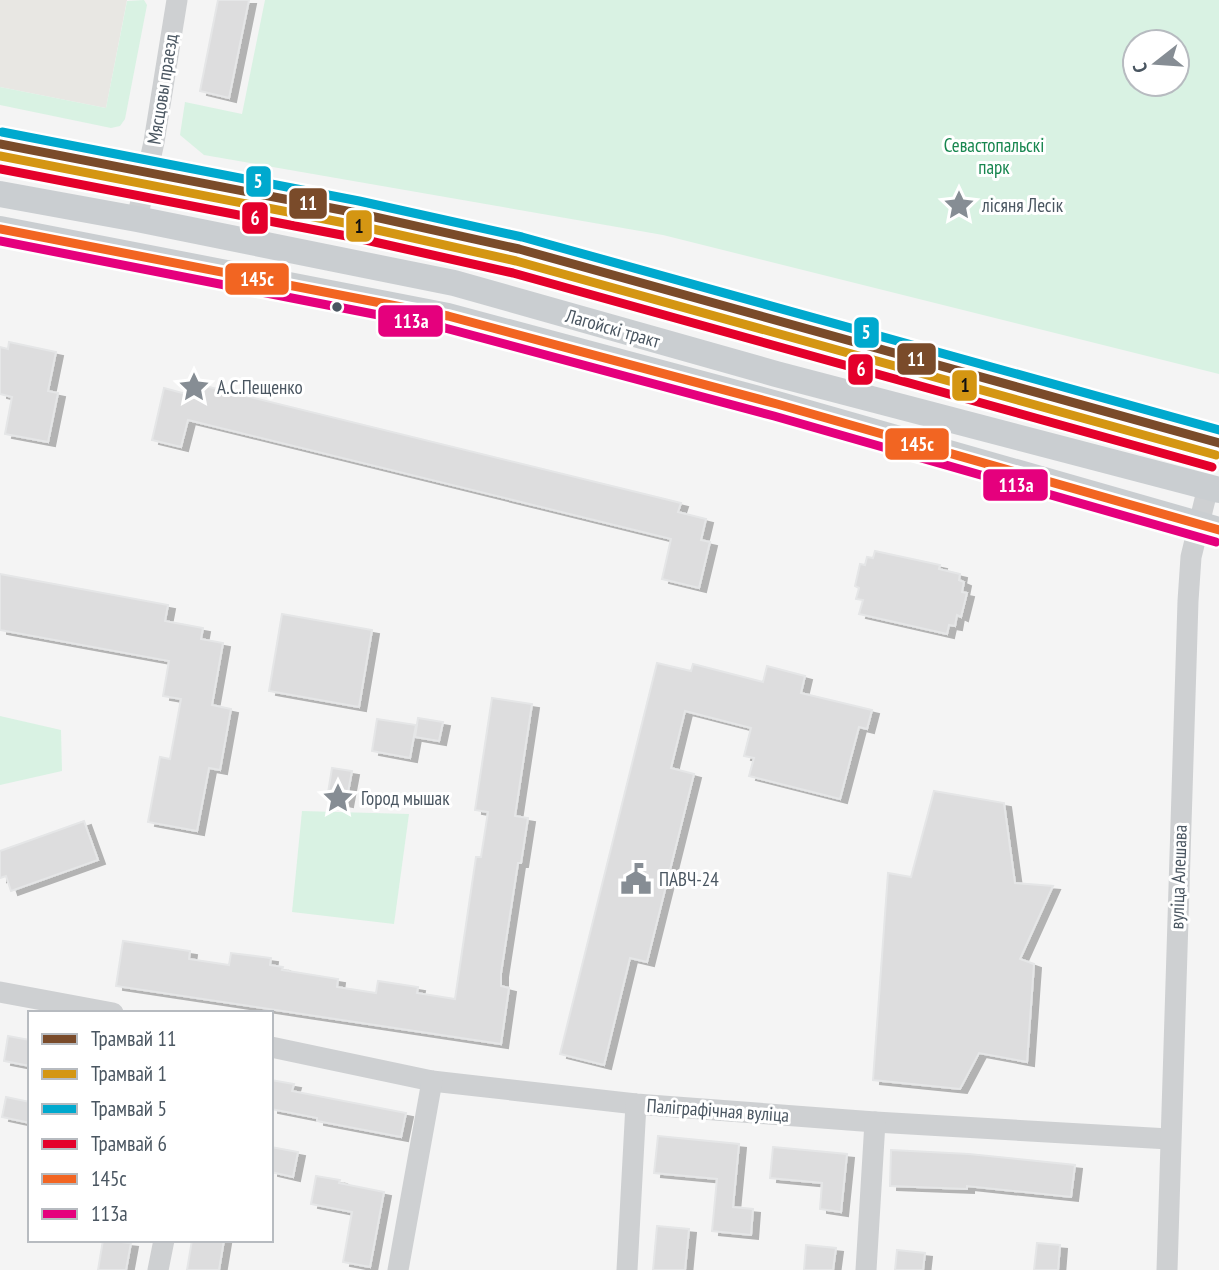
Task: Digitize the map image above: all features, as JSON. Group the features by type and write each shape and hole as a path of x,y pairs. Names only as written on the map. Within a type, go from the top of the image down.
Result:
{"main road":[{"name":"Лагойскі тракт","path":"0,194 454,283 776,374 1214,489"},
{"path":"132,254 137,219"},
{"name":"Лагойскі тракт","path":"0,229 448,316 777,404 1209,527"}],"street":[{"name":"Мясцовы праезд","path":"137,219 154,142 177,0"},
{"name":"вуліца Алешава","path":"1167,1270 1169,1139 1188,601 1191,557 1209,527 1214,489"},
{"path":"0,992 102,1011"},
{"name":"Паліграфічная вуліца","path":"273,1047 432,1081 636,1104 875,1122 1169,1139"},
{"path":"398,1270 432,1081"},
{"path":"627,1270 636,1104"},
{"path":"866,1270 875,1122"},
{"path":"158,1270 164,1242"}],"shaded area":[{"path":"0,0 127,0 106,108 0,87"}],"green space":[{"path":"144,0 147,5 125,119 120,126 111,128 0,105 0,87 106,108 127,1"},
{"name":"Севастопальскі парк","path":"265,0 1219,0 1219,374 663,235 204,155 180,135 185,102 242,114"},
{"path":"0,716 61,730 62,771 0,785"},
{"path":"302,811 409,814 394,924 292,912"}],"building":[{"path":"218,0 249,0 229,98 200,91"},
{"path":"9,342 56,352 48,391 58,393 48,442 5,434 12,397 0,394 0,347 8,349"},
{"path":"189,382 681,503 678,512 706,519 701,540 710,542 699,588 662,579 671,539 188,420 181,447 152,440 164,388 186,394"},
{"path":"875,551 940,565 939,569 960,574 959,580 964,582 962,592 967,593 961,617 957,615 955,626 949,625 947,634 859,614 863,600 856,599 859,588 855,586 860,564 865,565 867,557 873,558"},
{"path":"0,574 168,605 165,621 203,628 201,639 223,643 212,705 231,709 220,770 209,768 197,831 148,822 160,757 170,759 181,699 163,696 169,661 0,630"},
{"path":"282,614 372,630 359,707 269,691"},
{"name":"ПАВЧ-24","path":"657,663 691,671 693,664 763,682 767,666 805,676 801,693 872,710 867,729 859,727 840,799 749,776 754,758 744,756 751,728 685,711 671,768 694,774 647,962 630,958 604,1065 560,1054"},
{"path":"492,698 532,704 515,816 528,818 521,863 518,863 501,973 501,986 509,988 501,1044 116,986 123,941 190,951 189,959 229,965 231,953 271,958 270,965 283,967 282,970 338,979 337,987 376,993 378,981 418,987 417,993 455,999 476,857 481,857 488,812 475,810"},
{"path":"418,718 443,722 439,741 415,737"},
{"path":"377,719 416,725 410,758 372,751"},
{"path":"332,768 352,771 346,803 327,799"},
{"path":"934,791 1004,803 1015,883 1053,886 1020,959 1034,964 1027,1062 979,1053 960,1089 873,1080 888,873 911,877"},
{"path":"84,821 98,860 11,891 6,876 0,878 0,851"},
{"path":"8,1036 28,1040 28,1066 4,1061"},
{"path":"273,1080 294,1084 292,1091 406,1113 401,1137 317,1121 317,1118 273,1109"},
{"path":"6,1097 28,1102 28,1123 2,1117"},
{"path":"658,1136 739,1144 733,1207 753,1209 751,1235 712,1231 717,1179 654,1173"},
{"path":"273,1147 298,1152 293,1177 273,1172"},
{"path":"773,1147 847,1154 841,1212 820,1209 822,1183 770,1178"},
{"path":"891,1150 969,1154 1075,1165 1071,1197 967,1186 967,1189 890,1186"},
{"path":"316,1176 384,1192 370,1267 343,1262 352,1212 311,1204"},
{"path":"657,1226 689,1229 685,1270 653,1270"},
{"path":"103,1242 131,1243 126,1270 98,1270"},
{"path":"192,1242 224,1242 219,1270 187,1270"},
{"path":"1037,1243 1060,1245 1058,1270 1034,1270"},
{"path":"806,1245 836,1248 833,1270 804,1270"},
{"path":"897,1250 925,1253 923,1270 895,1270"}],"tram line":[{"name":"5","path":"2,132 359,201 522,237 1219,430"},
{"name":"11","path":"0,144 357,213 519,249 1219,443"},
{"name":"1","path":"0,156 355,225 516,261 1216,455"},
{"name":"6","path":"0,169 352,237 513,273 1212,467"}],"transit line":[{"name":"145с","path":"0,229 448,316 777,404 1219,530"},
{"name":"113а","path":"0,241 445,328 774,416 1216,542"}],"place":[{"name":"лісяня Лесік","path":"959,205"},
{"name":"А.С.Пещенко","path":"194,387"},
{"name":"Город мышак","path":"338,798"},
{"name":"ПАВЧ-24","path":"636,879"}]}
